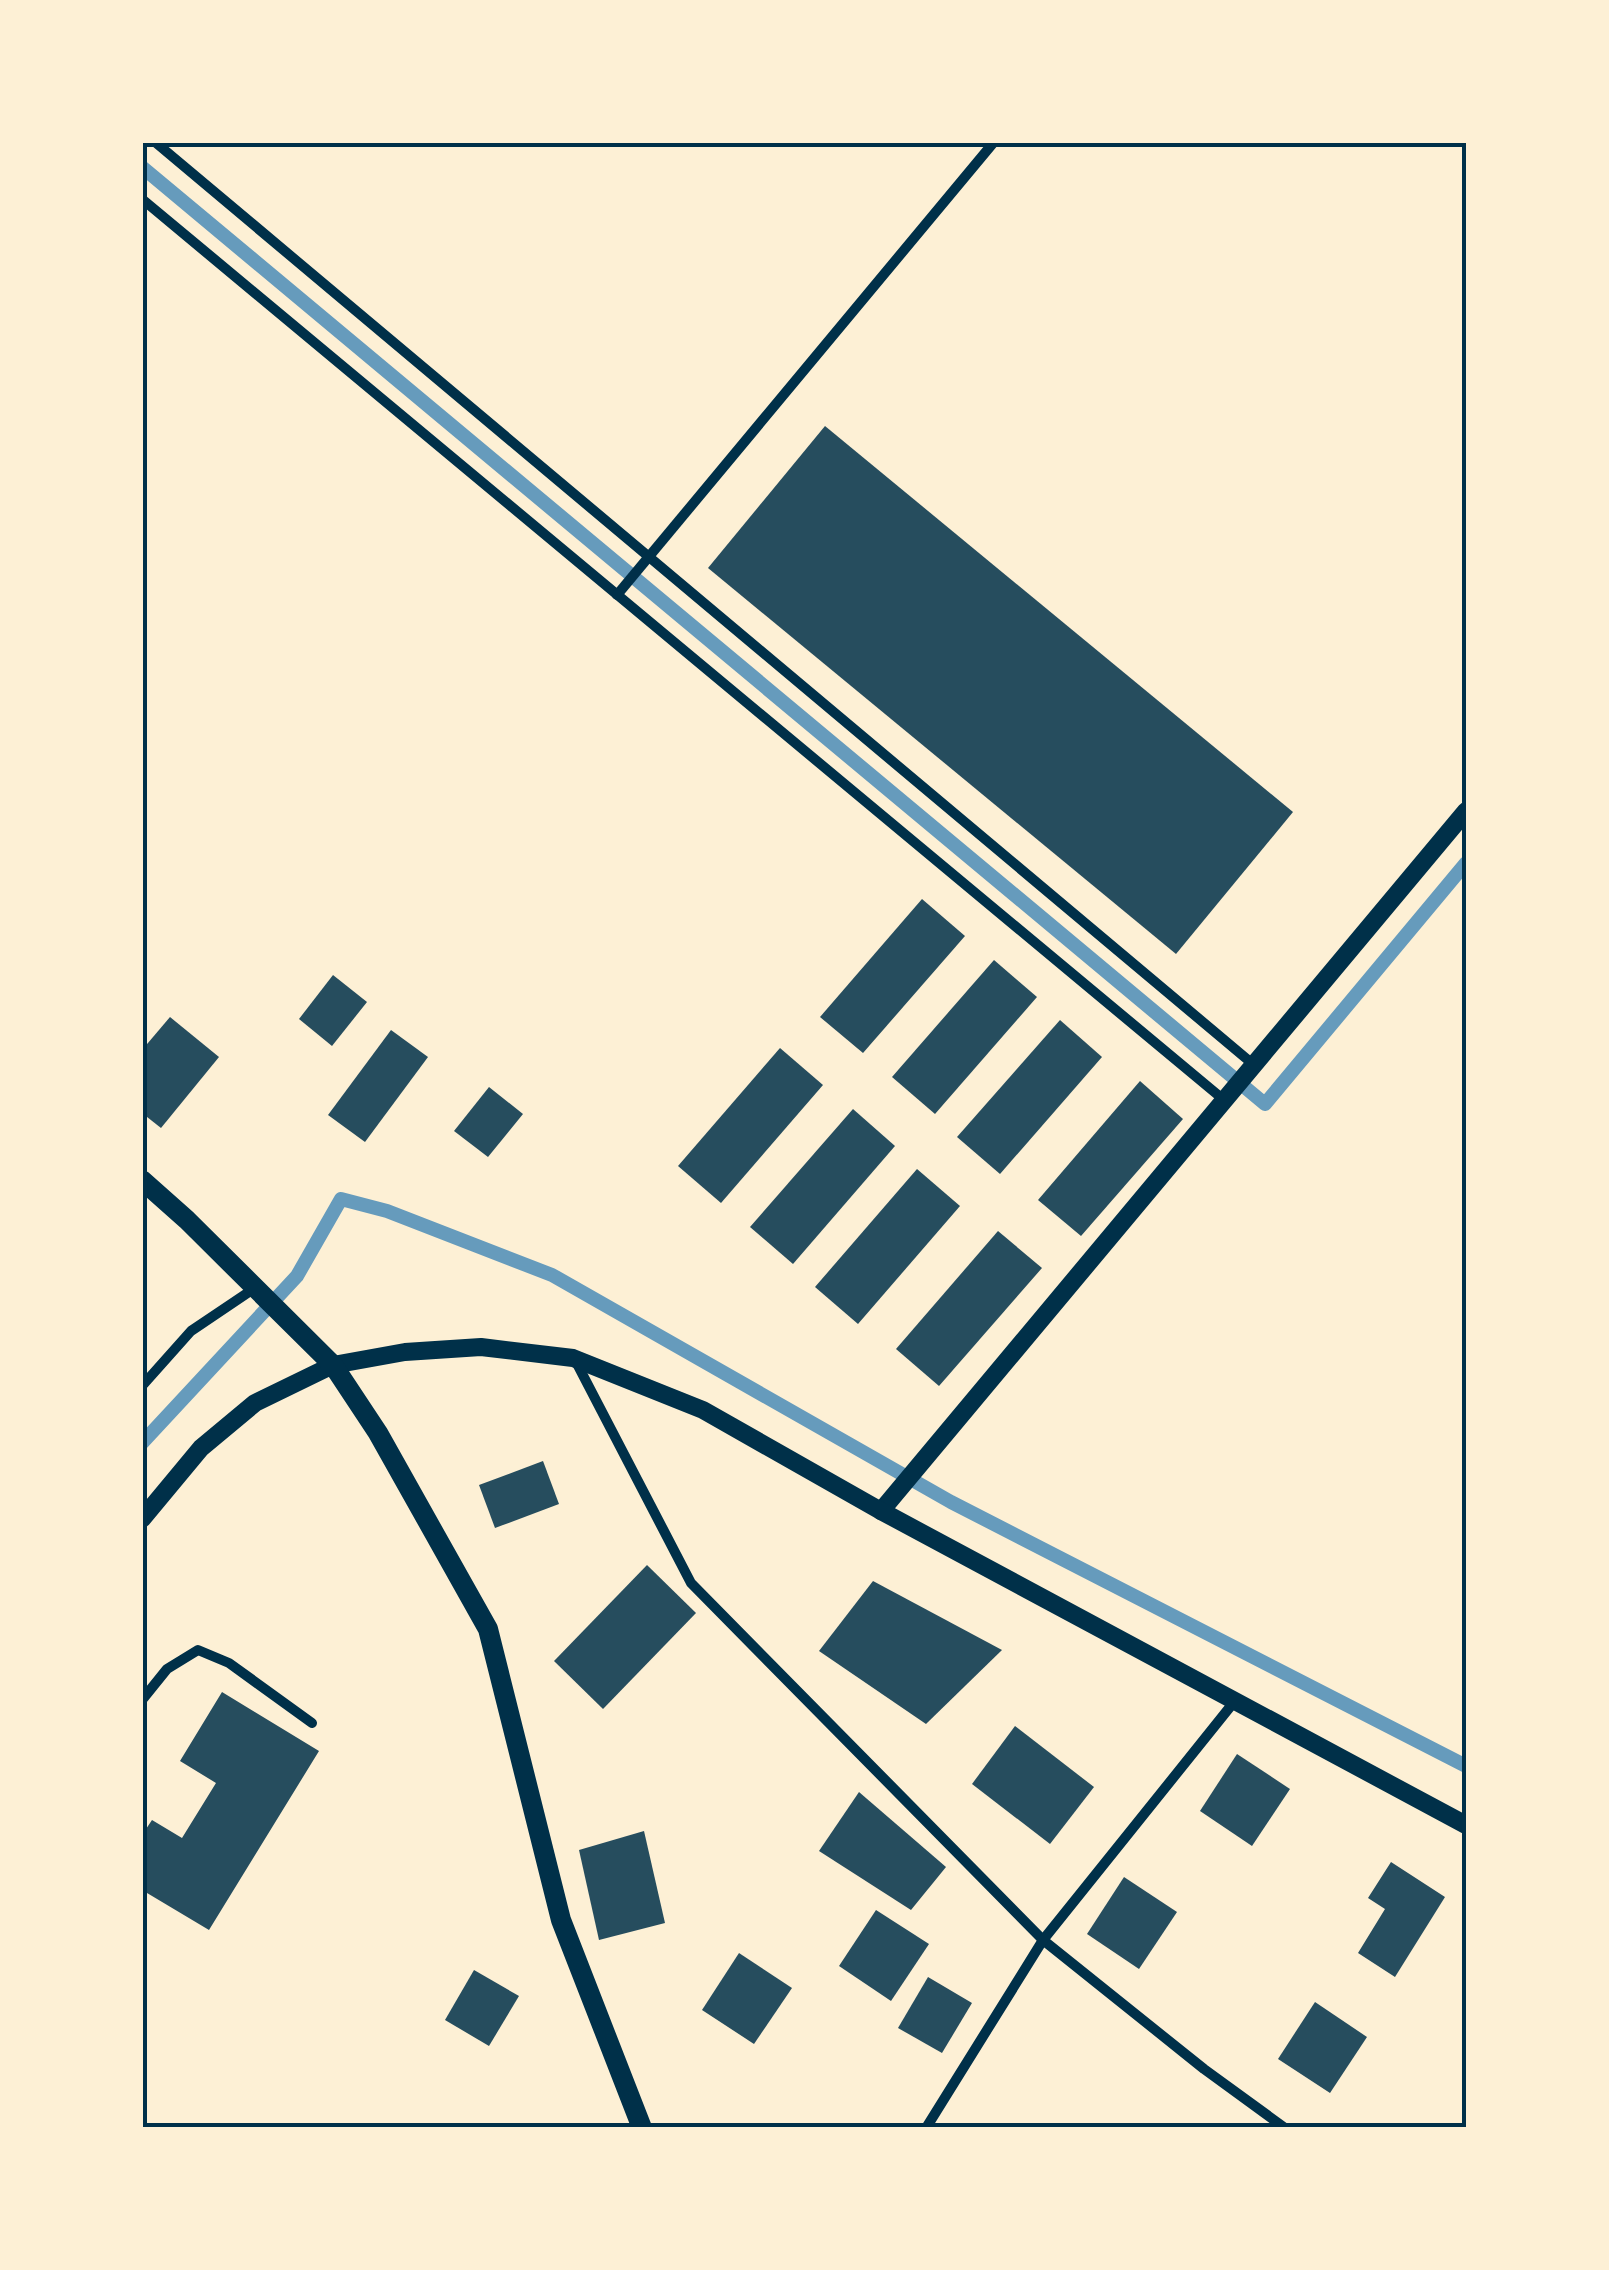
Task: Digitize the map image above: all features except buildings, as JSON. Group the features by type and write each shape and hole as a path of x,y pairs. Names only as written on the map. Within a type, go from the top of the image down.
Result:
{"main road":[{"path":"142,1180 333,1366 378,1434 488,1629 561,1920 642,2128"}],"street":[{"path":"155,142 1254,1065"},
{"path":"617,595 994,142"},
{"path":"142,199 1224,1100"},
{"path":"881,1511 1466,811"},
{"path":"142,1386 191,1331 254,1288"},
{"path":"142,1519 201,1448 255,1403 333,1366 406,1352 482,1347 573,1358 704,1410 881,1511 1466,1825"},
{"path":"573,1358 690,1582 1043,1940 1204,2069 1285,2128"},
{"path":"142,1700 167,1669 198,1650 229,1663 312,1723"},
{"path":"926,2128 1043,1940 1234,1702"}],"waterway":[{"path":"142,167 1265,1104 1466,863"},
{"path":"142,1443 297,1276 341,1199 387,1211 552,1275 951,1502 1466,1766"}]}
